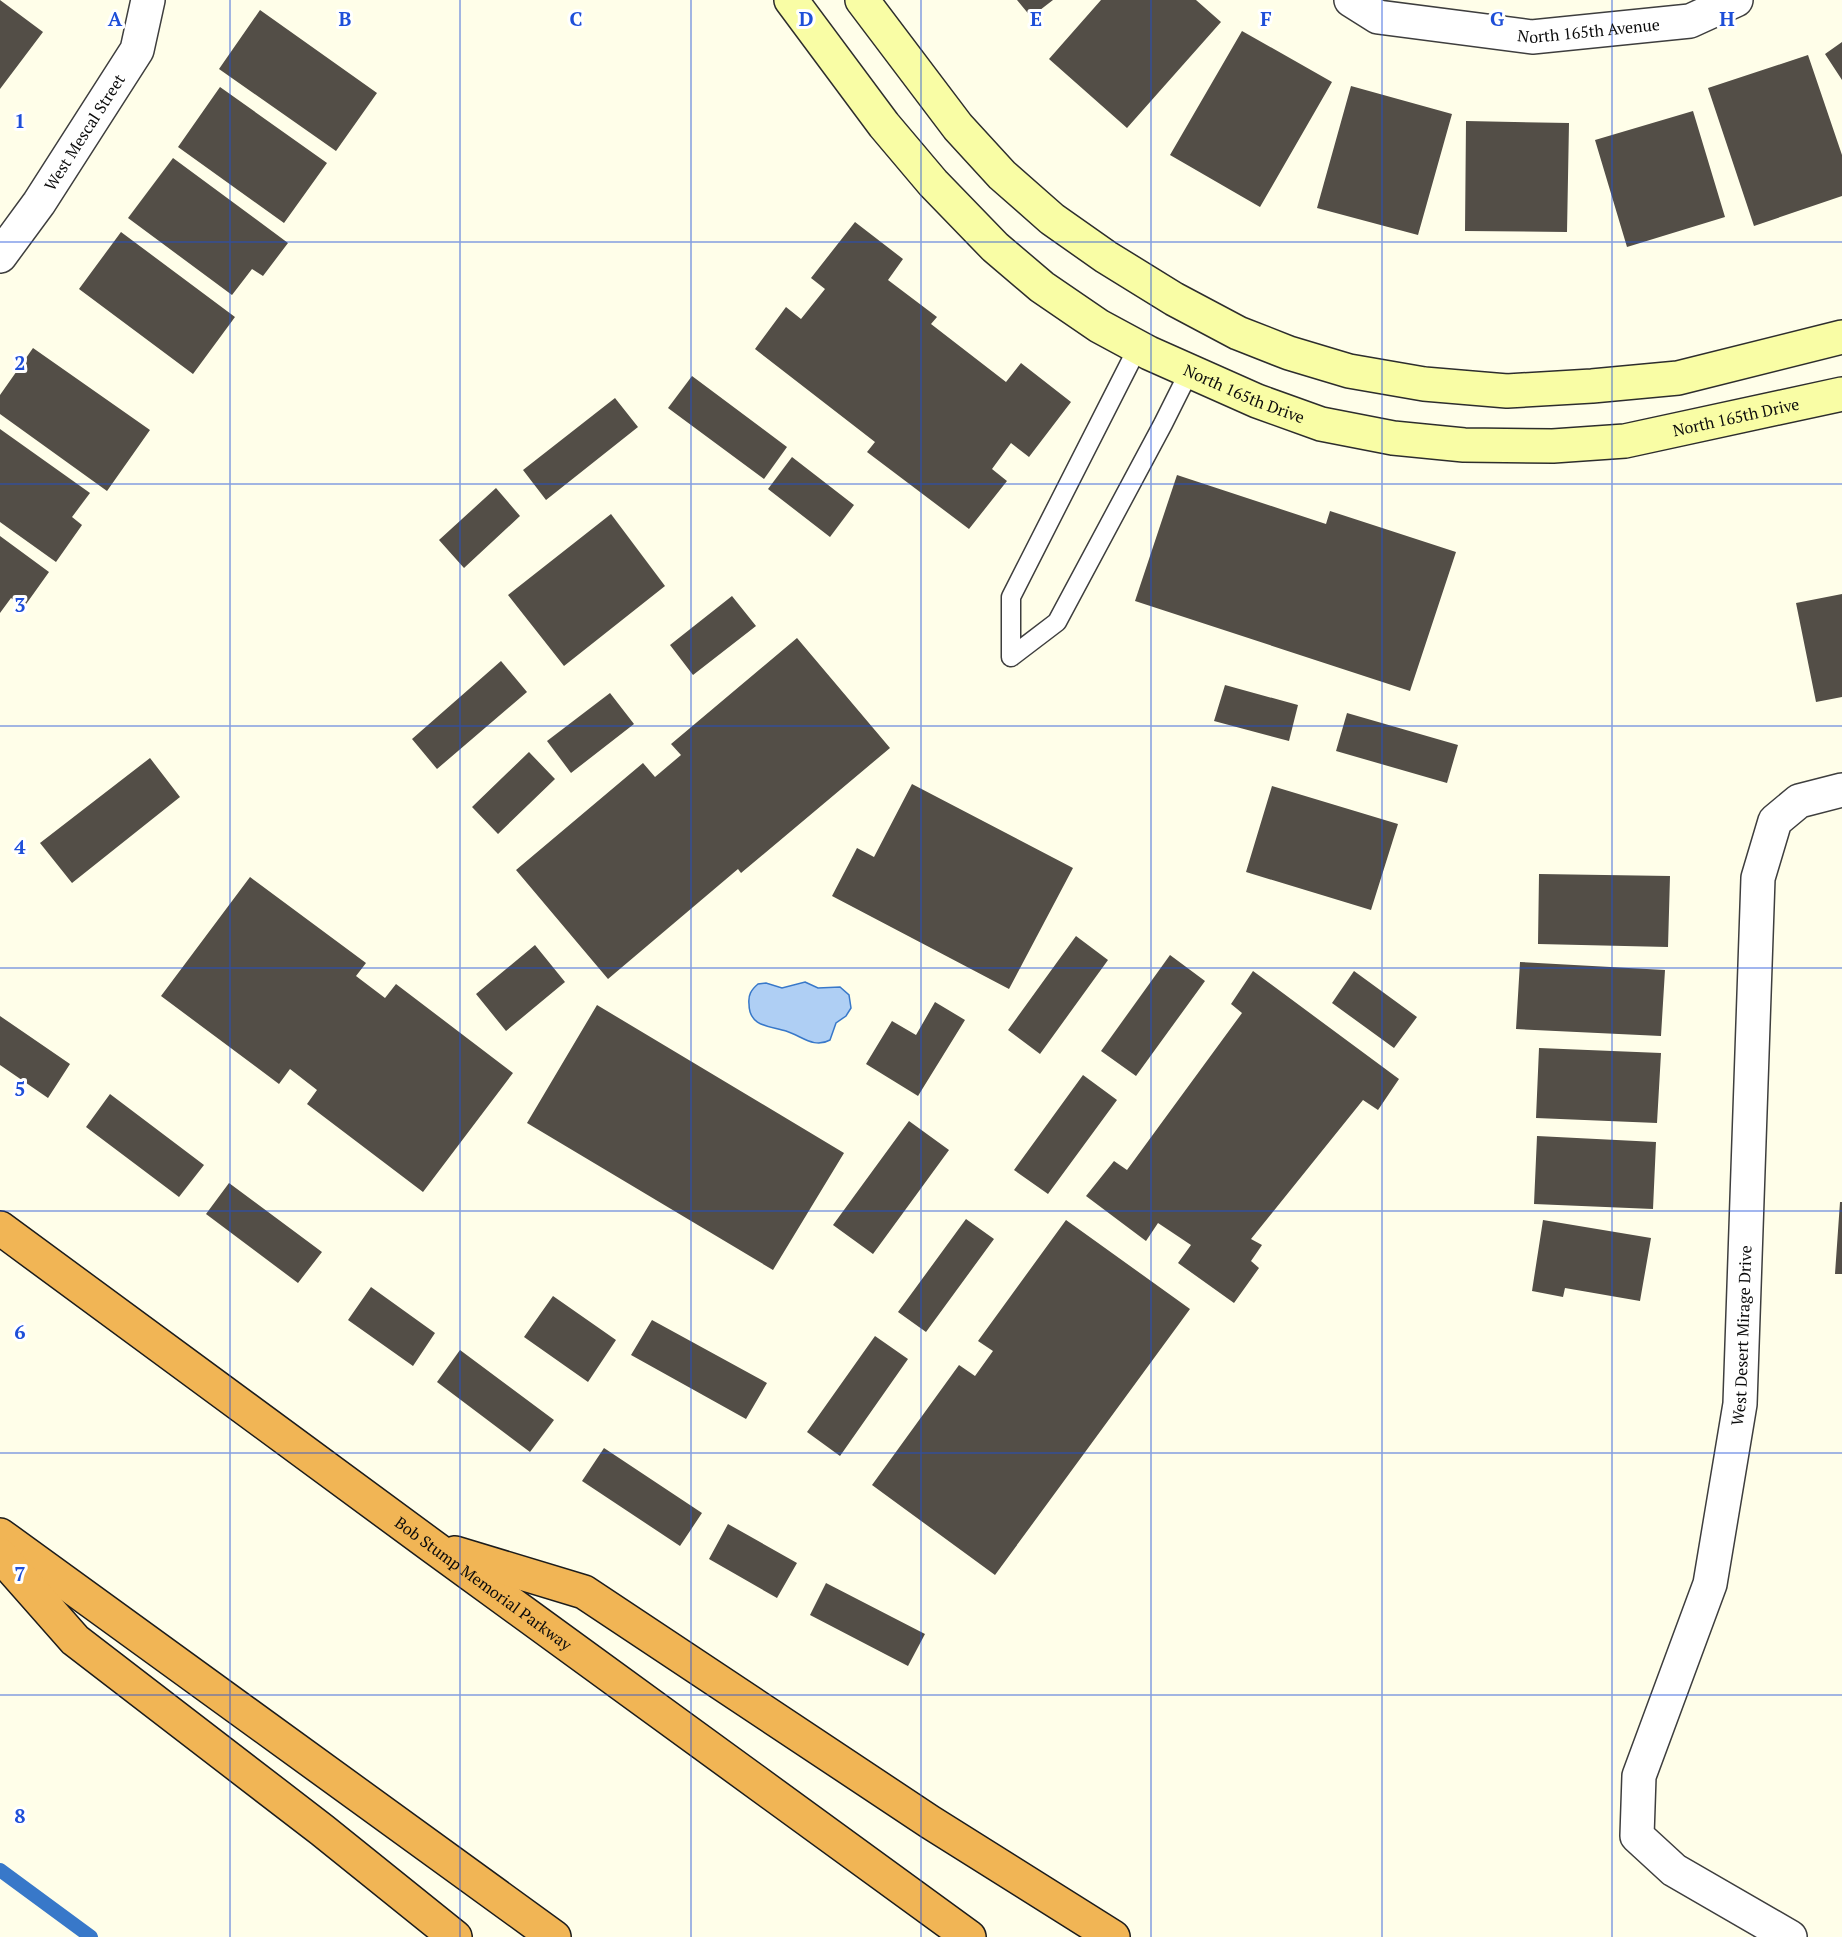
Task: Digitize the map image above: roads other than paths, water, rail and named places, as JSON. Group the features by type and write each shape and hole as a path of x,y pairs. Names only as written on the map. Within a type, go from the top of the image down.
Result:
{"highway":[{"name":"Bob Stump Memorial Parkway","path":"0,1228 969,1937"},
{"path":"0,1535 554,1937"},
{"path":"432,1546 584,1592 930,1822 1113,1937"},
{"path":"0,1555 75,1640 455,1937"}],"street":[{"name":"West Mescal Street","path":"0,256 39,202 137,50 148,0"},
{"name":"North 165th Drive","path":"791,0 884,125 933,183 995,247 1042,287 1099,326 1189,372 1257,401 1321,424 1393,438 1464,445 1553,446 1625,441 1842,394"},
{"path":"862,0 958,127 1002,175 1052,219 1106,257 1174,299 1238,333 1289,353 1349,371 1425,384 1507,391 1678,378 1842,337"},
{"name":"North 165th Avenue","path":"1351,0 1378,17 1532,37 1690,21 1736,0"},
{"name":"West Desert Mirage Drive","path":"1790,1937 1674,1870 1637,1836 1639,1776 1710,1584 1740,1404 1758,878 1775,821 1799,801 1842,790"}],"lane":[{"path":"1138,347 1011,597 1011,657 1058,622 1189,372"}],"water":[{"path":"805,982 818,988 840,987 849,995 851,1008 846,1016 836,1023 830,1040 819,1043 808,1041 756,1021 750,1012 750,995 758,984 766,983 782,988"}],"waterway":[{"path":"0,1870 91,1937"}]}
